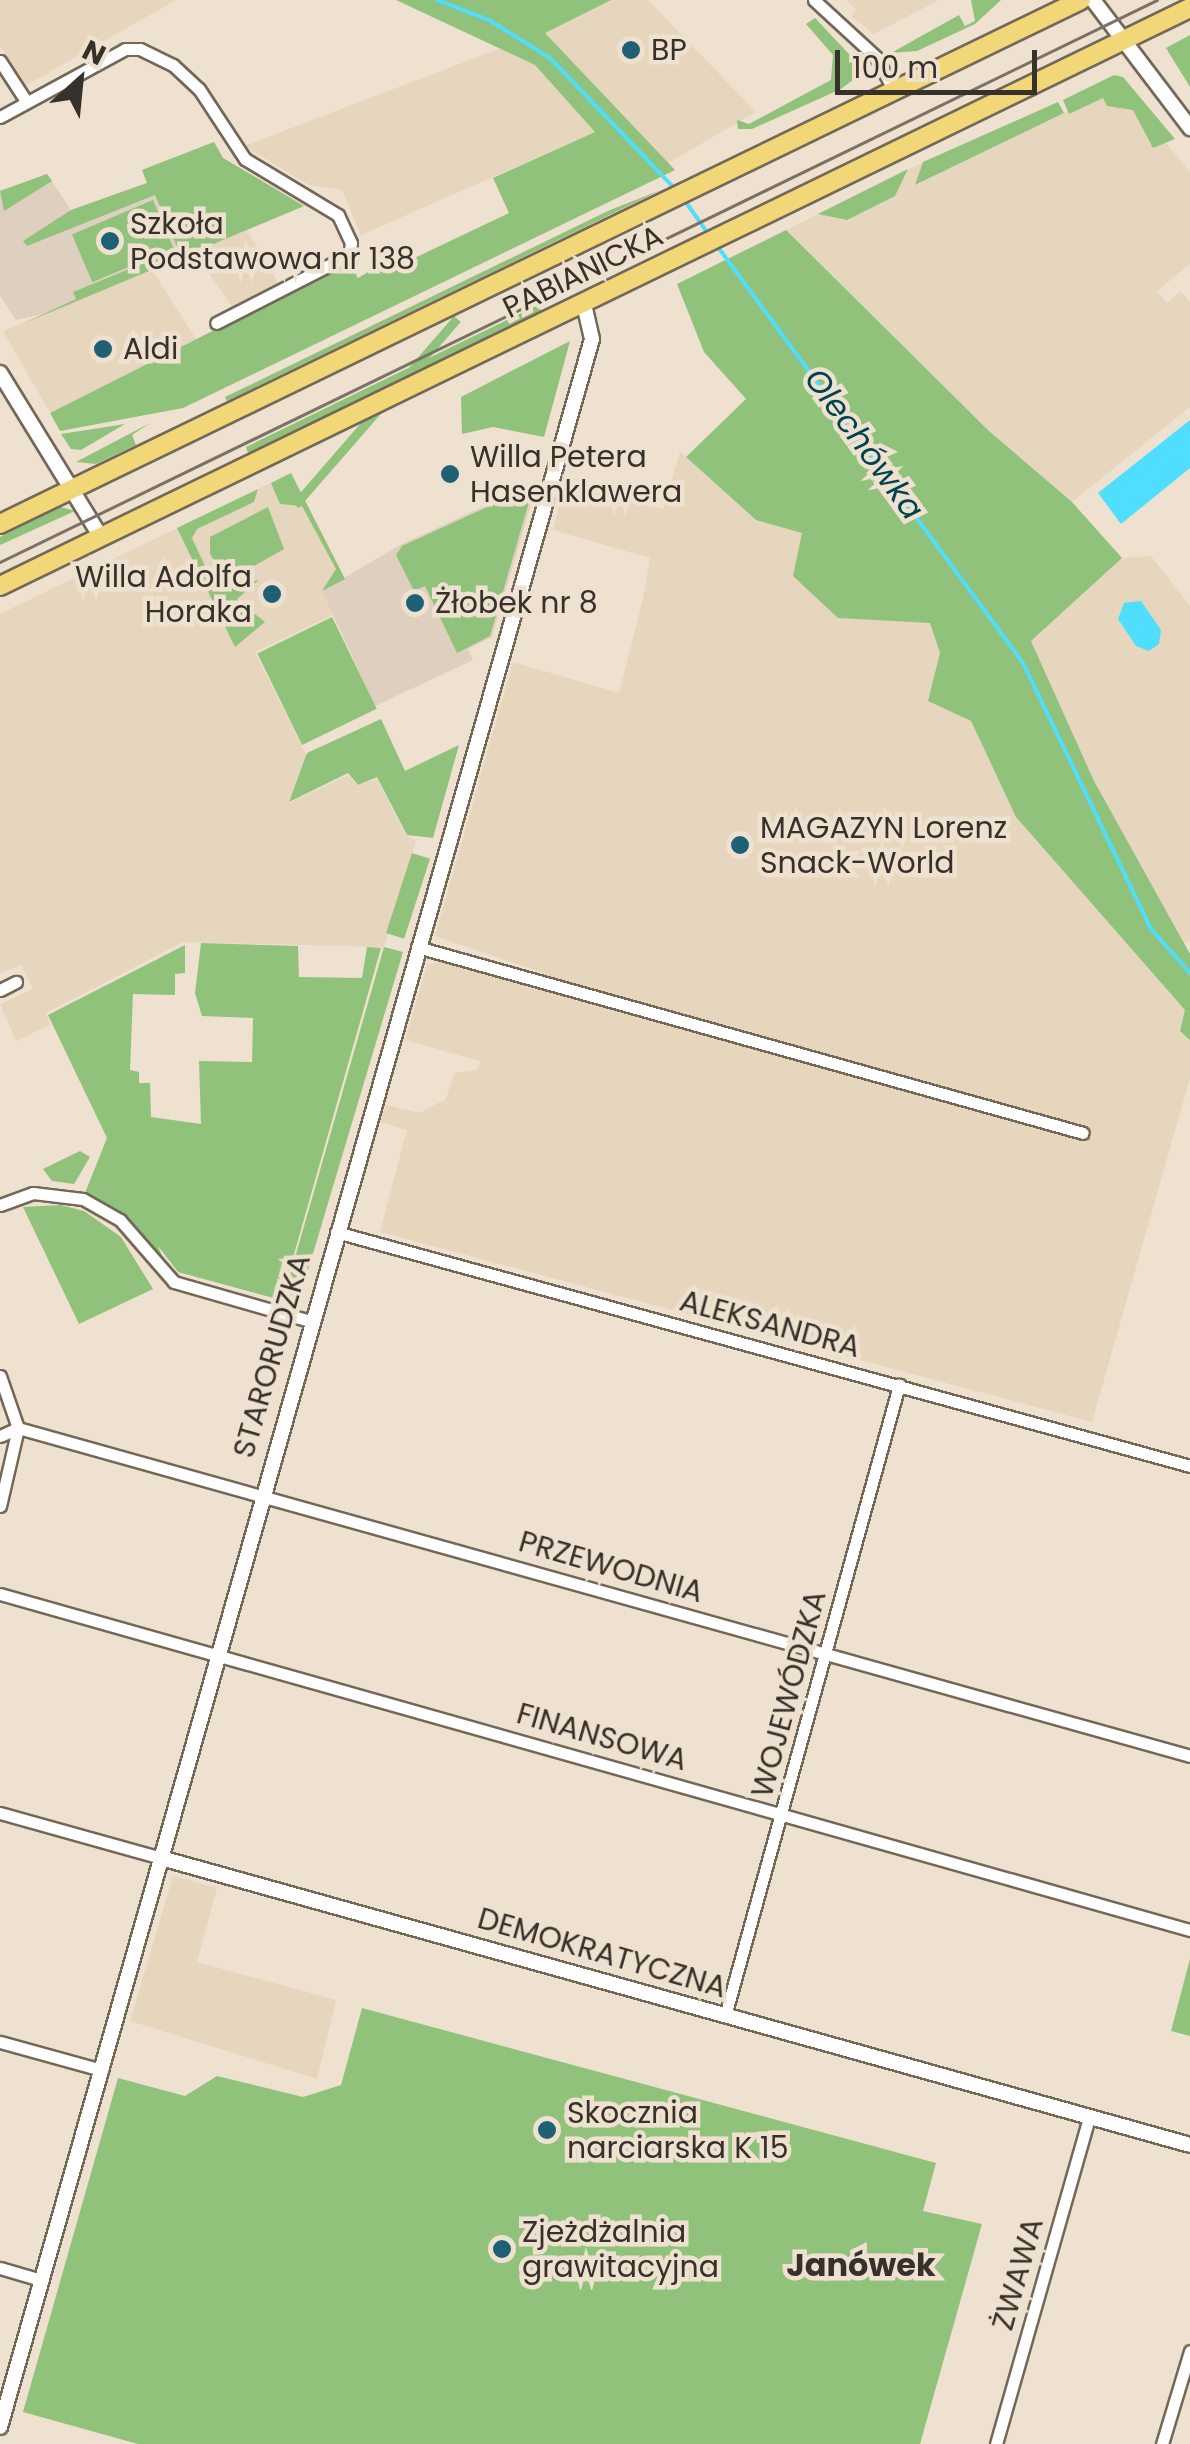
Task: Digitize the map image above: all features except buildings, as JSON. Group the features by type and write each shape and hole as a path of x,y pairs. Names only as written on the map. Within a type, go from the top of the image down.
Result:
{"main road":[{"name":"PABIANICKA","path":"0,524 1081,0"},
{"name":"PABIANICKA","path":"0,586 1190,8"}],"street":[{"path":"814,0 876,57 894,91"},
{"path":"1093,0 1121,42 1190,128"},
{"path":"0,117 125,49 173,65 199,90 231,146 330,208 352,250 216,323"},
{"path":"0,60 26,101"},
{"name":"STARORUDZKA","path":"0,2427 310,1321 592,340 584,303"},
{"path":"0,372 76,488 101,538"},
{"path":"417,948 1083,1133"},
{"path":"0,990 16,982"},
{"path":"0,1204 33,1193 83,1199 120,1220 174,1282 310,1321"},
{"name":"ALEKSANDRA","path":"336,1232 1190,1466"},
{"path":"0,1376 18,1428 0,1506"},
{"name":"WOJEWÓDZKA","path":"725,2016 899,1385"},
{"path":"0,1436 18,1428"},
{"name":"PRZEWODNIA","path":"18,1428 1190,1756"},
{"name":"FINANSOWA","path":"0,1594 1190,1930"},
{"name":"DEMOKRATYCZNA","path":"0,1813 1190,2144"},
{"path":"0,2042 102,2070"},
{"name":"ŻWAWA","path":"996,2444 1089,2118"},
{"path":"0,2268 41,2280"},
{"path":"1162,2444 1190,2350"}],"shaded area":[{"path":"0,0 176,0 25,86 0,46"},
{"name":"BP","path":"611,0 648,0 756,112 668,163 544,33"},
{"path":"846,0 939,0 874,34 851,16 856,10"},
{"path":"501,48 535,65 595,132 361,235 342,190 309,185 244,146"},
{"path":"1119,86 1190,172 1190,264 1157,291 1167,303 1181,291 1190,302 1190,407 1072,502 989,431 786,230 923,162 916,185"},
{"name":"Szkoła Podstawowa nr 138","path":"214,142 223,158 304,206 53,312 16,320 0,296 0,191 47,174 71,210 147,183 142,170"},
{"path":"247,230 279,284 233,308 194,252"},
{"path":"152,270 196,339 50,413 3,331"},
{"path":"680,452 756,520 802,533 838,618 930,622 940,653 928,701 971,721 1016,817 1186,1011 1180,1031 1190,1040 1190,1078 1092,1422 380,1232 407,1130 380,1122 386,1105 419,1113 446,1099 454,1073 477,1070 480,1061 405,1040 427,965 441,961 538,990 543,973 435,936 513,662 619,693 643,599 650,558 553,530 567,476 663,509"},
{"path":"291,473 345,579 322,591 333,615 255,652 307,757 289,803 348,775 358,786 377,778 406,836 416,841 384,947 183,942 46,1013 50,1025 16,1041 0,1004 33,989 21,965 0,974 0,614"},
{"name":"Żłobek nr 8","path":"504,497 532,501 492,637 468,649 473,660 375,706 322,591 400,545"},
{"path":"1151,556 1190,606 1190,940 1181,945 1094,781 1031,641 1122,558"},
{"path":"173,1876 217,1888 197,1962 336,2000 317,2079 130,2021"}],"green space":[{"path":"396,0 611,0 545,33 675,170 183,408 60,431 50,413 349,262 358,278 380,265 385,272 509,213 493,178 595,132 535,65"},
{"path":"971,0 1001,0 975,24 917,51 891,53 959,15 965,26 975,21"},
{"path":"815,18 865,71 841,89 752,129 738,129 737,120 749,124 831,80 833,55 806,24"},
{"path":"1190,35 1190,87 1166,48"},
{"path":"1114,75 1123,77 1175,139 1153,148 1133,110 1107,106 1103,98 1069,114 1063,100"},
{"path":"1058,102 1064,113 915,185 923,162"},
{"path":"214,142 223,158 304,206 22,324 76,299 73,292 178,249 155,195 27,246 23,241 71,210 147,183 142,170"},
{"path":"908,169 895,196 847,220 818,214"},
{"path":"47,174 52,181 4,211 0,191"},
{"path":"661,190 227,401 225,397 610,210"},
{"path":"153,200 173,248 92,282 72,234"},
{"path":"786,230 989,431 1072,502 1122,558 1031,641 1094,781 1190,954 1190,1040 1180,1031 1185,1010 1016,817 971,721 928,701 940,653 930,623 838,618 793,576 802,533 756,520 686,457 746,399 704,352 677,284"},
{"path":"538,305 542,312 248,453 246,447"},
{"path":"454,316 461,322 299,508 292,502"},
{"path":"570,341 544,437 493,427 462,434 461,397"},
{"path":"150,423 132,435 136,445 96,464 76,462"},
{"path":"125,424 81,450 71,449 61,434"},
{"path":"291,473 345,579 322,591 336,569 302,506 280,504 271,483"},
{"path":"258,489 254,502 197,529 192,538 211,579 233,586 259,580 237,599 246,618 255,614 265,622 235,647 177,528"},
{"path":"505,499 529,502 490,636 457,653 425,586 414,591 396,555 402,546"},
{"path":"61,507 75,511 0,545 0,537"},
{"path":"268,507 284,549 238,575 221,573 210,554 210,537"},
{"path":"332,617 377,709 302,745 257,653"},
{"path":"381,719 405,771 459,745 433,838 407,835 377,777 358,785 348,773 289,802 307,753"},
{"path":"412,853 430,859 404,939 386,933"},
{"path":"201,943 298,946 299,977 362,978 367,947 381,948 281,1300 178,1272 158,1246 168,1270 129,1219 85,1193 107,1138 48,1015 185,945 185,973 175,974 175,995 133,994 130,1070 139,1072 139,1083 150,1083 151,1117 201,1124 199,1061 252,1062 253,1018 202,1016 195,993"},
{"path":"384,947 403,952 297,1307 282,1303"},
{"path":"80,1151 90,1157 74,1184 52,1181 43,1169"},
{"path":"61,1205 84,1211 121,1237 153,1289 79,1324 23,1207"},
{"path":"1190,1959 1190,2036 1171,2031"},
{"path":"362,2008 936,2163 923,2211 982,2224 920,2444 138,2444 23,2412 118,2078 185,2096 217,2076 303,2097 341,2085"}],"water":[{"path":"1190,420 1190,468 1121,524 1098,493"},
{"path":"1141,601 1161,630 1159,644 1149,651 1136,646 1118,619 1124,603"}],"waterway":[{"name":"Olechówka","path":"437,0 489,20 550,58 677,191"},
{"name":"Olechówka","path":"683,198 709,235"},
{"name":"Olechówka","path":"715,243 1023,663 1151,929 1190,973"}],"tram line":[{"path":"0,562 1157,0"}],"place":[{"name":"BP","path":"631,50"},
{"name":"Szkoła Podstawowa nr 138","path":"110,241"},
{"name":"Aldi","path":"103,349"},
{"name":"Willa Petera Hasenklawera","path":"450,474"},
{"name":"Willa Adolfa Horaka","path":"272,594"},
{"name":"Żłobek nr 8","path":"415,603"},
{"name":"MAGAZYN Lorenz Snack-World","path":"740,845"},
{"name":"Skocznia narciarska K 15","path":"547,2130"},
{"name":"Zjeżdżalnia grawitacyjna","path":"502,2249"}],"district":[{"name":"Janówek","path":"861,2265"}]}
